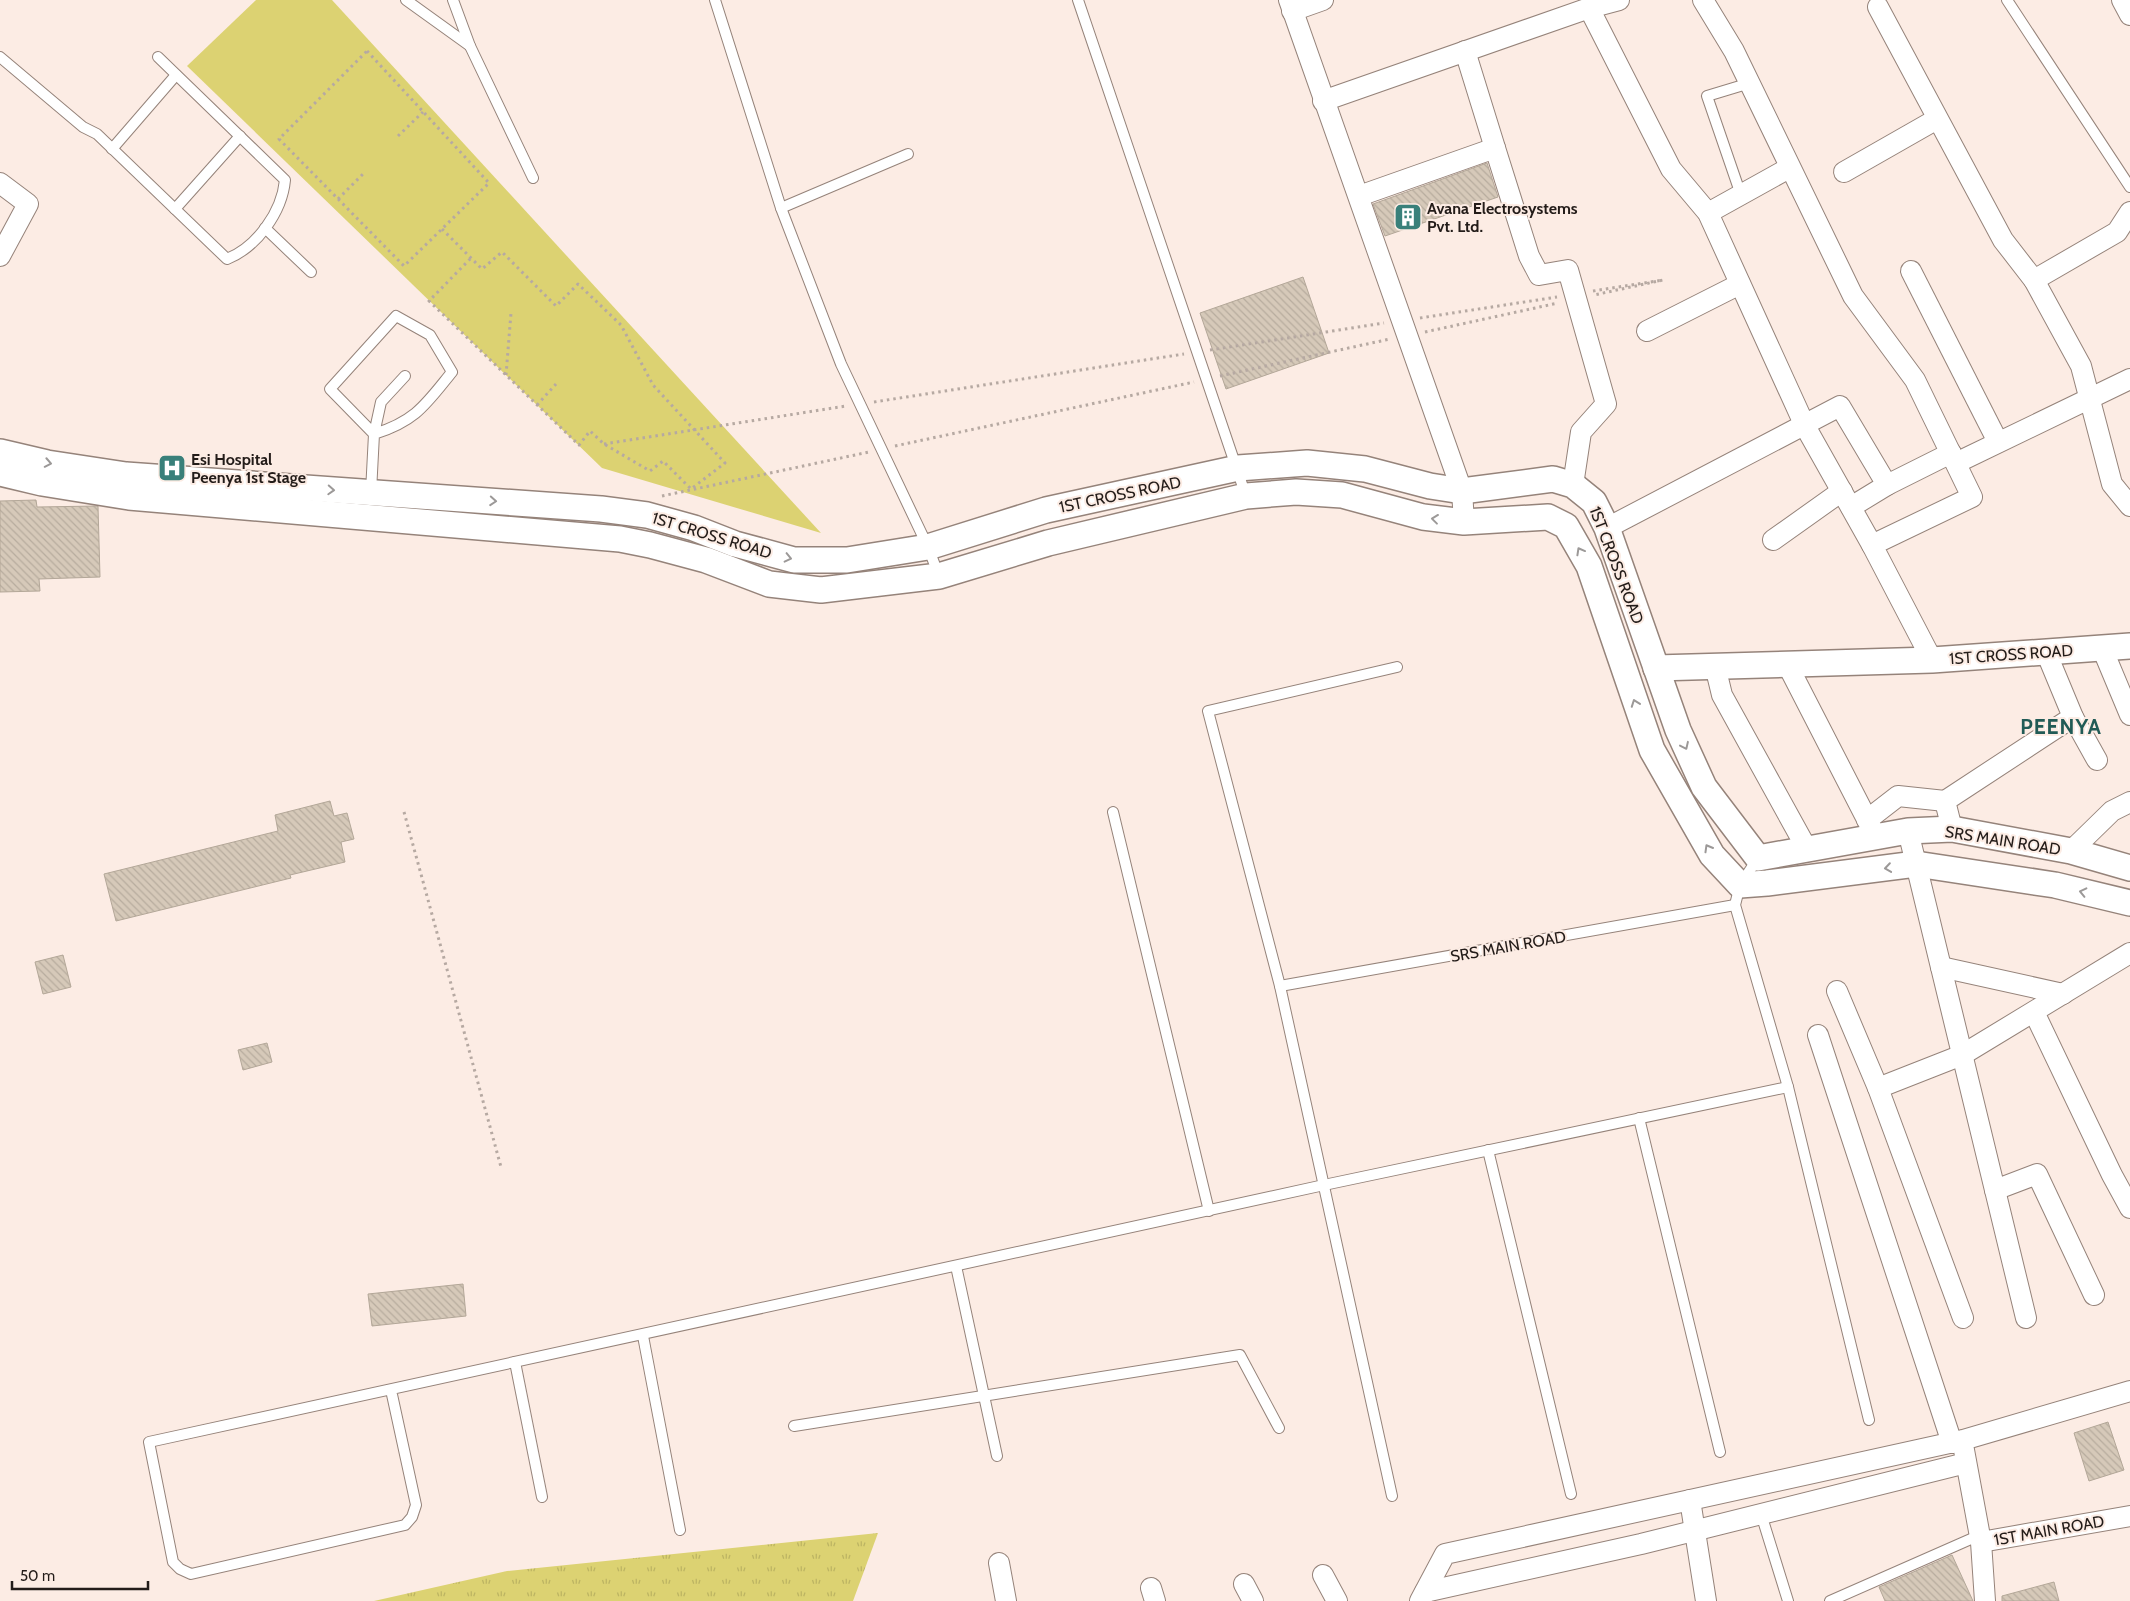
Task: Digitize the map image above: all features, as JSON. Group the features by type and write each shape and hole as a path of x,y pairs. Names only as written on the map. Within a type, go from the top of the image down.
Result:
{"street":[{"path":"1323,0 1290,6 1359,196 1462,491 1464,522"},
{"path":"1323,101 1589,8 1619,0"},
{"path":"1703,0 1734,51 1789,168 1853,296 1915,380 1972,497 1872,545"},
{"path":"2122,0 2130,15"},
{"path":"1878,7 2002,240 2034,280 2081,366 2112,484 2130,506"},
{"path":"1589,8 1671,169 1708,213 1804,426 1872,545 1932,660"},
{"path":"1466,51 1529,256 1539,275 1568,270 1606,404 1581,432 1573,484"},
{"path":"1844,172 1937,119"},
{"path":"1359,196 1495,148"},
{"path":"1708,213 1789,168"},
{"path":"0,183 28,204 0,256"},
{"path":"2034,280 2117,232 2130,212"},
{"path":"1912,271 1998,442"},
{"path":"1647,331 1740,284"},
{"path":"1774,540 1846,499 1998,442 2130,379"},
{"path":"1606,528 1840,406 1887,485"},
{"name":"1ST CROSS ROAD","path":"0,452 47,463 126,475 370,505 647,515 694,528 735,544 794,560 847,560 928,547 1046,510 1238,468 1307,463 1346,467 1365,469 1430,486 1462,491 1553,479 1573,484 1594,502 1606,528 1656,668 1932,660 2130,646"},
{"path":"0,473 42,483 129,497 370,505 620,539 697,558 769,584 821,590 939,576 1048,543 1246,496 1296,492 1342,495 1423,517 1464,522 1548,517 1566,526 1589,566 1652,750 1712,855 1738,895 1767,883 1916,864 2055,885 2130,903"},
{"path":"2102,648 2130,715"},
{"path":"2046,652 2073,717 2096,760"},
{"path":"1787,664 1872,828 1898,796 1945,801 2073,717"},
{"path":"1715,666 1722,695 1807,849"},
{"path":"1656,668 1678,730 1704,787 1758,858"},
{"path":"1945,801 1952,830"},
{"path":"2071,851 2112,811 2130,802"},
{"name":"SRS MAIN ROAD","path":"1758,858 1807,849 1872,828 1908,831 1952,830 2071,851 2130,868"},
{"path":"1908,831 2026,1318"},
{"path":"1878,1088 1962,1055 2130,953"},
{"path":"1941,967 2063,994"},
{"path":"1837,991 1878,1088 1963,1318"},
{"path":"2034,1012 2112,1175 2130,1208"},
{"name":"1ST MAIN ROAD","path":"1818,1035 1966,1463 1981,1538 2130,1516"},
{"path":"1995,1190 2037,1174 2094,1296"},
{"path":"1422,1597 1445,1554 1957,1441 2130,1391"},
{"path":"1422,1597 1966,1463"},
{"path":"1690,1500 1706,1601"},
{"path":"1981,1538 1985,1601"},
{"path":"1000,1563 1006,1601"},
{"path":"1323,1575 1336,1601"}],"lane":[{"path":"406,0 470,46"},
{"path":"453,0 470,46 532,178"},
{"path":"714,0 781,208 841,364 928,547 939,576"},
{"path":"1078,0 1246,496"},
{"path":"2007,0 2130,187"},
{"path":"0,57 112,149 227,260 243,253 265,228 283,198 285,180 158,57"},
{"path":"112,149 176,75"},
{"path":"1741,195 1708,96 1750,83"},
{"path":"175,209 240,136"},
{"path":"781,208 908,154"},
{"path":"265,228 311,272"},
{"path":"396,316 430,335 452,372 418,414 390,429 374,434 330,389 396,316"},
{"path":"370,505 374,434 381,402 405,376"},
{"path":"1392,1496 1280,986 1208,711 1397,667"},
{"path":"1113,812 1209,1211"},
{"path":"1758,858 1738,895 1788,1086 1869,1420"},
{"name":"SRS MAIN ROAD","path":"1280,986 1738,895"},
{"path":"390,1390 416,1504 412,1517 405,1525 191,1574 180,1569 173,1562 149,1442 515,1362 643,1336 1324,1185 1788,1086"},
{"path":"1639,1118 1720,1452"},
{"path":"1488,1150 1571,1494"},
{"path":"956,1266 997,1456"},
{"path":"643,1336 680,1530"},
{"path":"794,1426 1240,1355 1279,1428"},
{"path":"515,1362 542,1497"},
{"path":"1761,1514 1788,1601"},
{"path":"1830,1601 1981,1538"}],"path":[{"path":"367,51 423,112 489,183 404,266 279,139 367,51"},
{"path":"398,136 423,112"},
{"path":"338,199 362,174"},
{"path":"442,229 471,258 482,269 502,252 556,306 578,284 621,325 653,385 725,463 691,489 663,461 650,471 604,444 590,431 580,445 430,301 471,258"},
{"path":"1584,292 1663,280 1585,297"},
{"path":"1418,318 1565,296"},
{"path":"1419,333 1565,301"},
{"path":"506,375 511,313"},
{"path":"1202,351 1388,323"},
{"path":"1215,377 1400,337"},
{"path":"869,403 1192,353"},
{"path":"893,446 1195,381"},
{"path":"537,405 556,384"},
{"path":"604,444 849,406"},
{"path":"660,497 874,450"},
{"path":"404,812 501,1167"}],"green space":[{"path":"256,0 332,0 821,533 602,468 187,66"},
{"path":"878,1533 853,1601 374,1601 507,1571"}],"building":[{"name":"Avana Electrosystems Pvt. Ltd.","path":"1487,163 1498,197 1385,236 1373,204"},
{"path":"1303,277 1329,353 1226,389 1200,313"},
{"path":"36,500 37,507 98,506 100,577 39,579 40,591 0,592 0,501"},
{"path":"330,801 334,816 347,813 354,839 341,842 345,862 290,875 291,878 116,921 104,874 278,831 275,815"},
{"path":"63,955 71,987 43,994 35,962"},
{"path":"267,1043 272,1062 243,1070 238,1050"},
{"path":"463,1284 466,1316 372,1326 368,1294"},
{"path":"2108,1422 2124,1470 2089,1481 2074,1433"},
{"path":"1952,1555 1973,1601 1885,1601 1879,1587"},
{"path":"2054,1582 2059,1601 2002,1601 2002,1596"}],"place":[{"name":"Avana Electrosystems Pvt. Ltd.","path":"1408,217"},
{"name":"Esi Hospital Peenya 1st Stage","path":"172,468"}],"district":[{"name":"PEENYA","path":"2061,727"}]}
